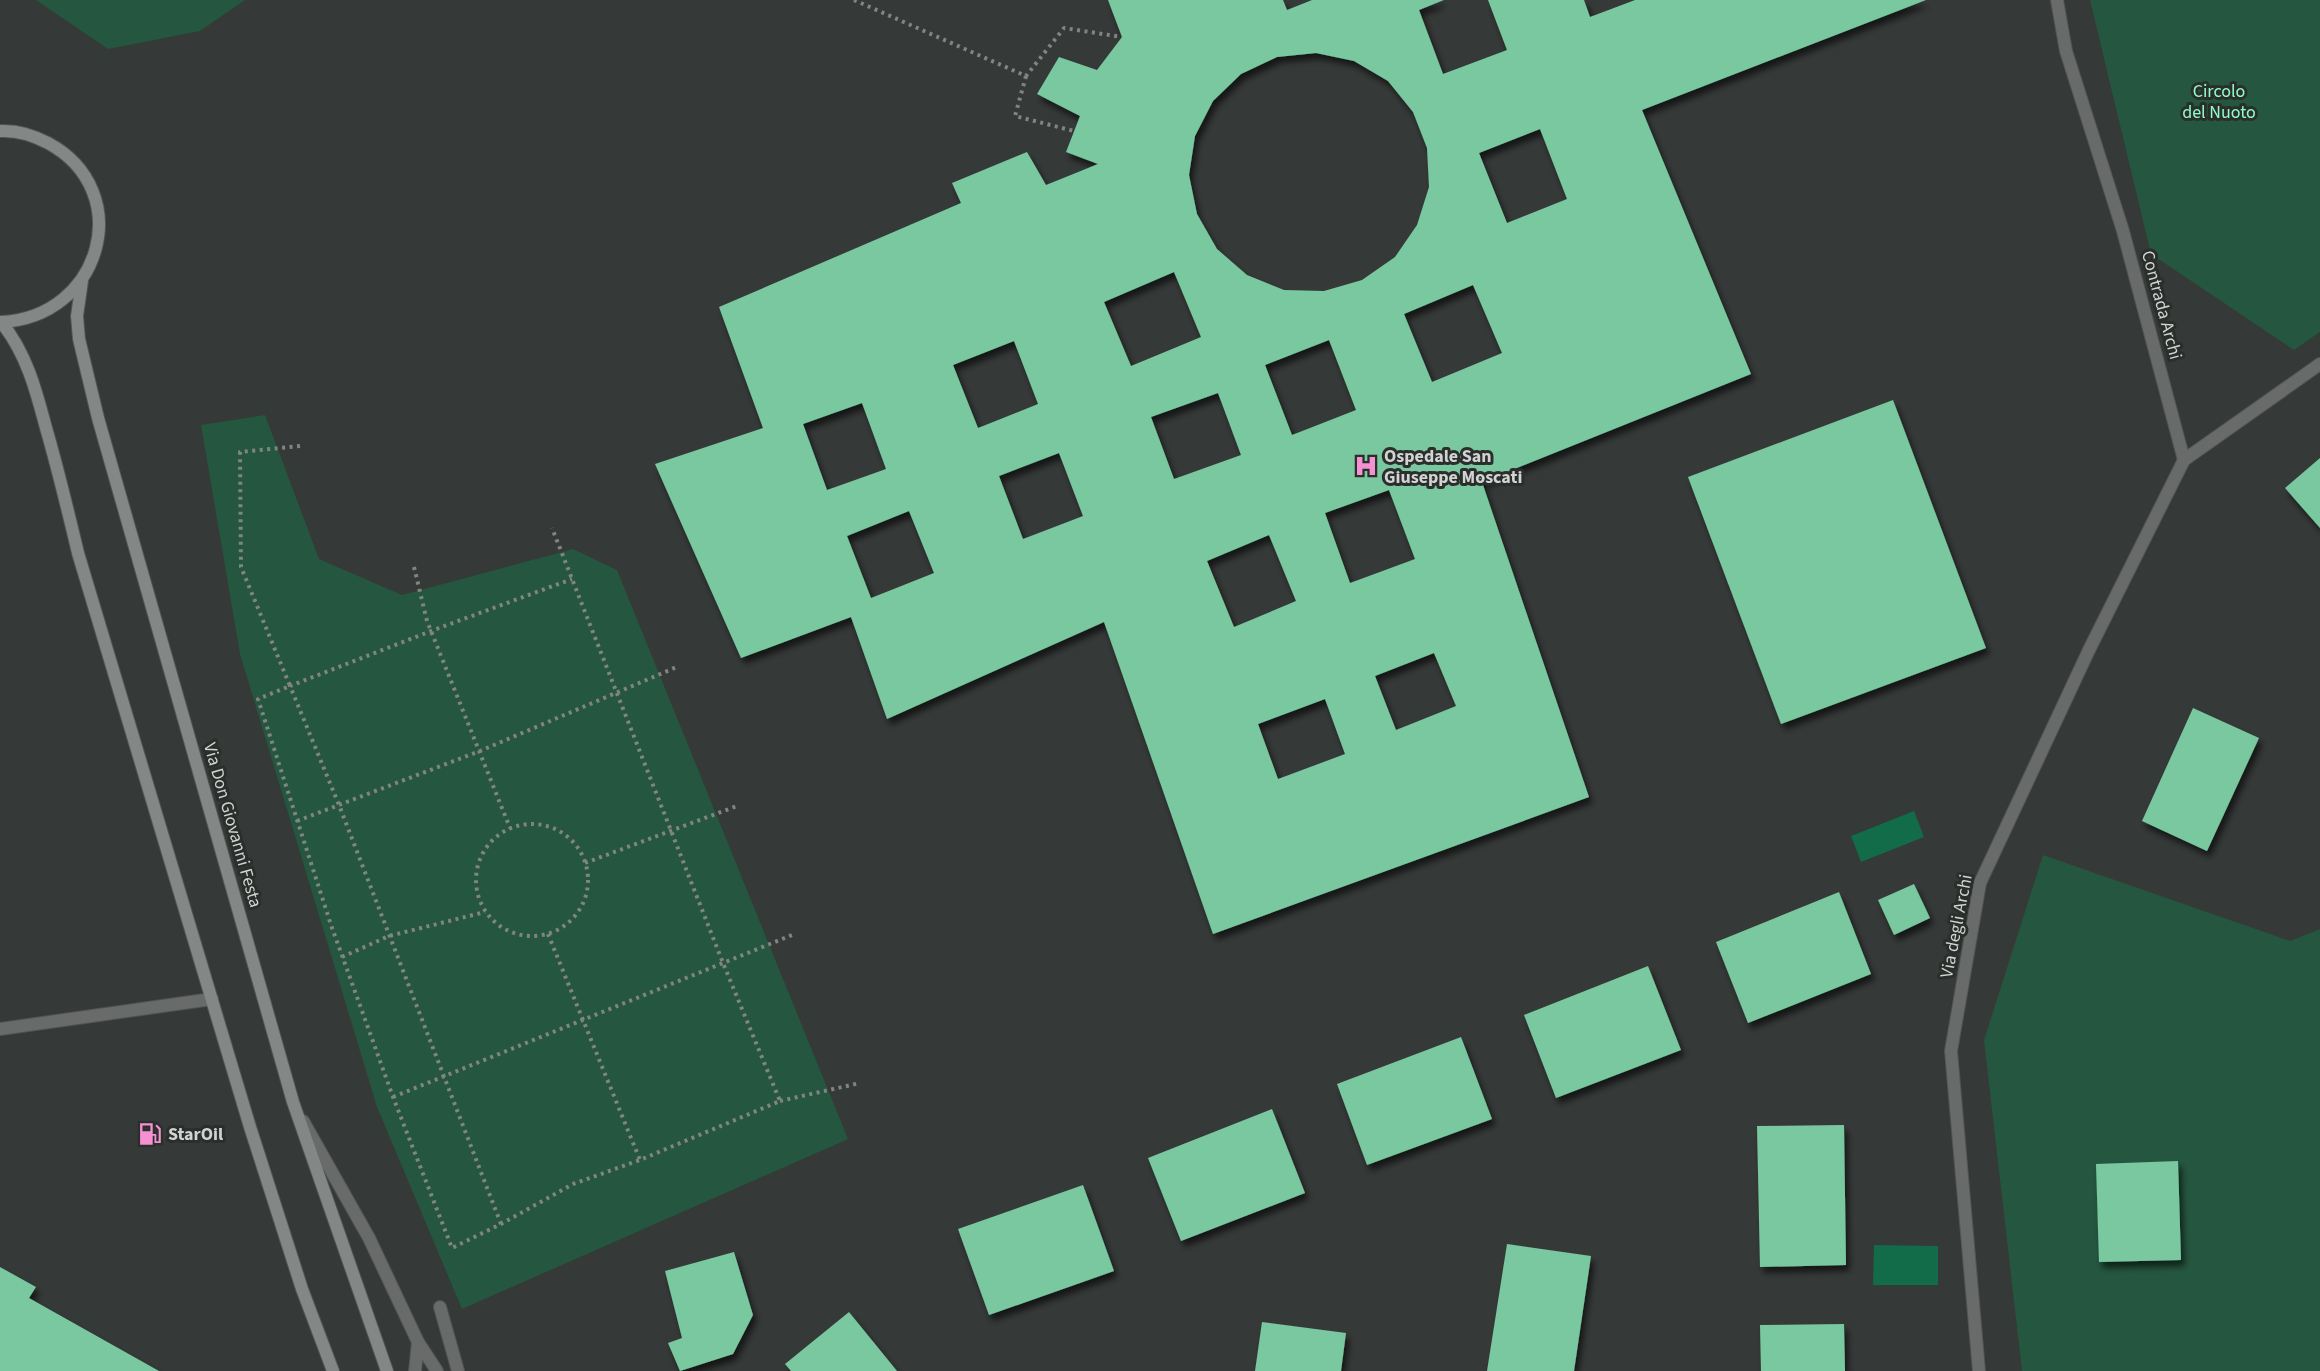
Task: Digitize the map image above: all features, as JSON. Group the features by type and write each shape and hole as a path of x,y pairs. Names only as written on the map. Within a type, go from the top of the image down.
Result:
{"main road":[{"path":"0,131 36,136 59,148 77,165 90,186 98,210 99,235 93,259 82,281 66,298 47,312 25,320 1,322"},
{"name":"Via Don Giovanni Festa","path":"82,281 77,316 79,339 95,407 293,1102 387,1371"},
{"path":"1,322 13,337 22,354 38,397 60,476 78,554 212,999 302,1289 333,1371"}],"street":[{"name":"Contrada Archi","path":"2057,0 2066,51 2123,231 2184,460"},
{"path":"2184,460 2320,364"},
{"name":"Via degli Archi","path":"1979,1371 1951,1051 1980,883 2089,650 2184,460"},
{"path":"0,1029 212,999"},
{"path":"293,1102 369,1238 418,1342 437,1371"},
{"path":"440,1307 458,1371"},
{"path":"416,1371 418,1342"}],"path":[{"path":"854,0 1026,76"},
{"path":"1074,131 1016,116 1026,76 1064,28 1122,37"},
{"path":"300,446 240,452 241,567 339,805 501,1224"},
{"path":"552,528 670,830 780,1101"},
{"path":"414,567 431,631 510,828"},
{"path":"572,579 258,699 342,957 452,1248 573,1184 640,1160 780,1101 860,1083"},
{"path":"297,821 480,751 679,666"},
{"path":"585,863 737,806"},
{"path":"529,824 547,825 564,833 577,846 585,863 588,880 585,897 577,914 564,926 548,934 530,936 513,932 498,924 485,912 478,897 476,880 478,864 485,848 496,836 510,828 529,824"},
{"path":"342,957 389,936 485,912"},
{"path":"548,934 640,1160"},
{"path":"393,1096 792,935"}],"green space":[{"path":"36,0 245,0 200,31 108,49"},
{"name":"Circolo del Nuoto","path":"2090,0 2320,0 2320,332 2294,350 2151,254"},
{"path":"265,415 319,559 402,595 573,549 617,570 848,1139 462,1309 377,1107 240,654 201,425"},
{"path":"2043,855 2290,941 2320,929 2320,1371 2022,1371 1984,1040"}],"shaded area":[{"path":"1914,811 1924,837 1861,862 1851,836"},
{"path":"1874,1245 1938,1246 1938,1285 1873,1285"}],"building":[{"name":"Ospedale San Giuseppe Moscati","path":"1108,0 1283,0 1287,10 1312,0 1444,0 1419,10 1443,74 1507,50 1488,0 1584,0 1590,17 1635,0 1926,0 1642,110 1751,374 1482,482 1589,797 1213,934 1104,622 887,719 851,617 741,658 655,464 763,428 719,307 961,203 952,183 1027,152 1046,185 1098,164 1066,152 1080,116 1037,94 1059,57 1097,70 1122,37","holes":["1316,53 1354,61 1388,81 1413,112 1427,148 1429,187 1417,225 1395,257 1362,280 1324,291 1284,290 1247,275 1217,249 1197,214 1189,175 1195,136 1213,101 1241,74 1277,57","1540,129 1567,199 1507,223 1479,153","1174,272 1201,337 1131,366 1104,302","1473,285 1502,353 1432,382 1404,314","1329,340 1356,410 1292,435 1265,365","1014,341 1038,404 978,428 953,365","1218,393 1241,455 1174,479 1151,417","862,403 886,469 827,490 803,424","1059,453 1083,516 1023,539 999,476","1389,490 1415,559 1350,583 1325,513","909,511 934,573 871,598 847,536","1269,535 1296,601 1234,627 1207,561","1434,653 1456,706 1396,730 1375,676","1325,699 1345,754 1278,779 1258,724"]},
{"path":"1893,400 1986,648 1781,724 1688,477"},
{"path":"2320,458 2320,528 2285,488"},
{"path":"2193,708 2259,738 2207,851 2142,821"},
{"path":"1914,884 1930,918 1894,935 1878,900"},
{"path":"1839,892 1871,974 1748,1023 1716,942"},
{"path":"1648,966 1681,1050 1556,1098 1524,1015"},
{"path":"1461,1037 1492,1119 1367,1165 1337,1084"},
{"path":"1272,1109 1305,1193 1181,1241 1148,1158"},
{"path":"1844,1125 1846,1265 1760,1267 1757,1126"},
{"path":"2178,1161 2181,1260 2099,1262 2096,1164"},
{"path":"1083,1185 1114,1271 989,1315 958,1229"},
{"path":"1507,1244 1591,1256 1574,1371 1487,1371"},
{"path":"734,1252 753,1315 733,1354 680,1371 668,1343 682,1338 665,1271"},
{"path":"0,1267 36,1287 29,1298 159,1371 0,1371"},
{"path":"849,1312 897,1371 791,1371 785,1364"},
{"path":"1262,1322 1346,1333 1341,1371 1255,1371"},
{"path":"1844,1324 1845,1371 1761,1371 1760,1325"}],"place":[{"name":"Ospedale San Giuseppe Moscati","path":"1366,466"},
{"name":"StarOil","path":"150,1134"}]}
